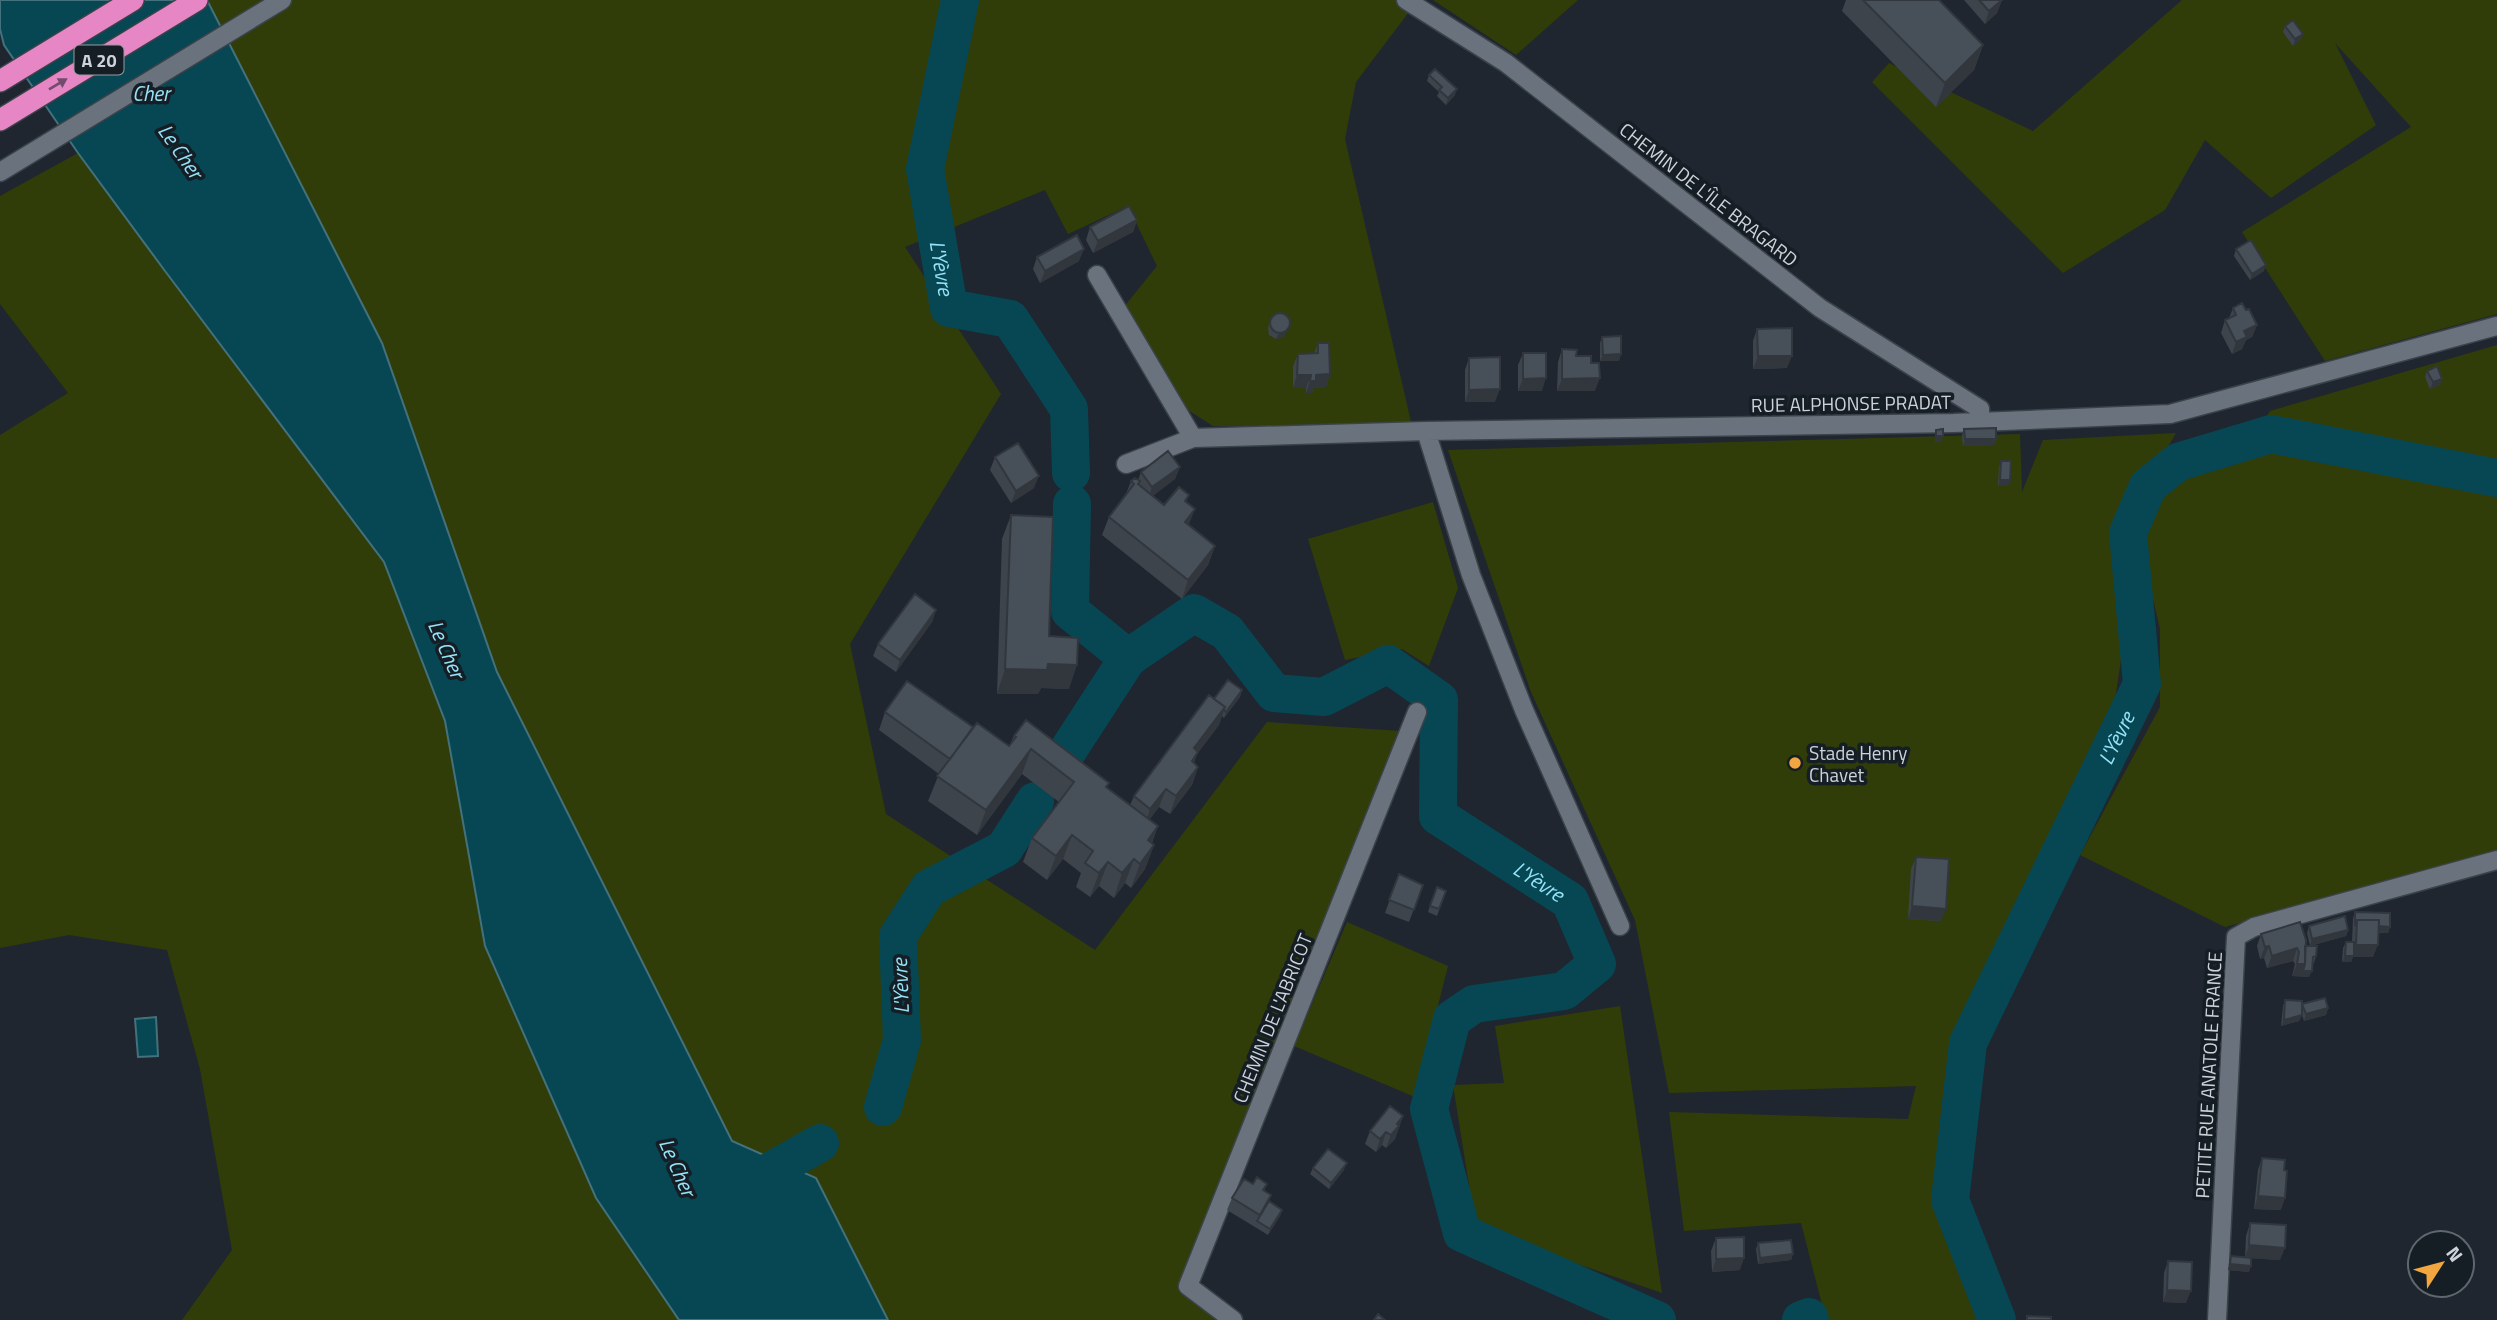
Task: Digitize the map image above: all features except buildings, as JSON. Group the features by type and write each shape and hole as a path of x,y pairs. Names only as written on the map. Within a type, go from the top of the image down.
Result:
{"highway":[{"name":"A 20","path":"0,81 133,0"},
{"name":"A 20","path":"0,120 197,0"}],"street":[{"path":"0,172 281,0"},
{"name":"CHEMIN DE L'ÎLE BRAGARD","path":"1406,0 1506,63 1820,308 1980,408 1980,421"},
{"path":"1097,275 1193,438"},
{"name":"RUE ALPHONSE PRADAT","path":"1126,464 1193,438 1980,421 2170,414 2497,326"},
{"path":"1426,431 1471,575 1524,710 1620,926"},
{"name":"CHEMIN DE L'ABRICOT","path":"1233,1320 1188,1286 1417,712"},
{"name":"PETITE RUE ANATOLE FRANCE","path":"2217,1320 2236,937 2254,927 2497,860"}],"green space":[{"path":"207,0 1418,0 1356,82 1345,139 1412,426 1213,426 1174,401 1123,308 1157,266 1128,206 1068,234 1045,190 905,247 1001,394 850,644 886,814 1095,950 1267,722 1415,732 1190,1283 1238,1320 888,1320 816,1178 732,1141 497,672 382,343"},
{"path":"1433,0 1578,0 1516,55"},
{"path":"2182,0 2497,0 2497,314 2325,361 2242,232 2411,127 2335,43 2376,125 2271,198 2205,140 2165,210 2063,273 1872,82 1889,63 2033,131"},
{"path":"78,153 384,562 445,721 485,946 596,1198 679,1320 182,1320 232,1250 200,1069 167,950 69,935 0,948 0,435 68,393 0,304 0,196"},
{"path":"2497,345 2497,851 2225,927 2080,855 2160,707 2160,629 2139,538 2149,512 2181,478 2234,465 2270,411"},
{"name":"Stade Henry Chavet","path":"2176,433 2122,526 2125,632 2113,714 1955,1047 1938,1167 1946,1234 1981,1320 1826,1320 1801,1223 1684,1231 1669,1112 1908,1119 1916,1086 1669,1093 1635,920 1531,692 1448,450 2020,434 2022,492 2043,440"},
{"path":"1433,502 1458,588 1429,666 1402,649 1345,660 1308,539"},
{"path":"1347,922 1448,966 1415,1097 1294,1046"},
{"path":"1620,1006 1662,1293 1476,1229 1453,1085 1504,1083 1495,1026"}],"water":[{"name":"Cher","path":"0,0 207,0 382,343 497,672 732,1141 816,1178 888,1320 679,1320 596,1198 485,946 445,721 384,562 78,153 4,45 0,29"},
{"path":"156,1017 158,1056 138,1057 135,1019"}],"waterway":[{"name":"L'Yèvre","path":"960,0 925,169 949,308 1010,319 1069,409 1071,473"},
{"name":"L'Yèvre","path":"1997,1320 1950,1200 1968,1043 2142,684 2128,533 2148,486 2178,462 2271,434 2497,478"},
{"name":"L'Yèvre","path":"1072,504 1070,611 1128,658"},
{"name":"L'Yèvre","path":"1063,758 1128,658 1194,613 1227,632 1274,693 1324,697 1388,664 1439,700 1438,816 1570,901 1597,964 1564,991 1474,1004 1452,1019 1429,1109 1462,1233 1657,1320"},
{"name":"L'Yèvre","path":"883,1107 902,1040 898,936 929,888 1004,849 1035,801"},
{"name":"L'Yèvre","path":"739,1189 820,1143"},
{"name":"L'Yèvre","path":"1801,1320 1809,1317 1810,1320"}],"place":[{"name":"Stade Henry Chavet","path":"1795,763"}],"water label":[{"name":"Le Cher","path":"181,151"},
{"name":"Le Cher","path":"447,649"},
{"name":"Le Cher","path":"678,1167"}]}
